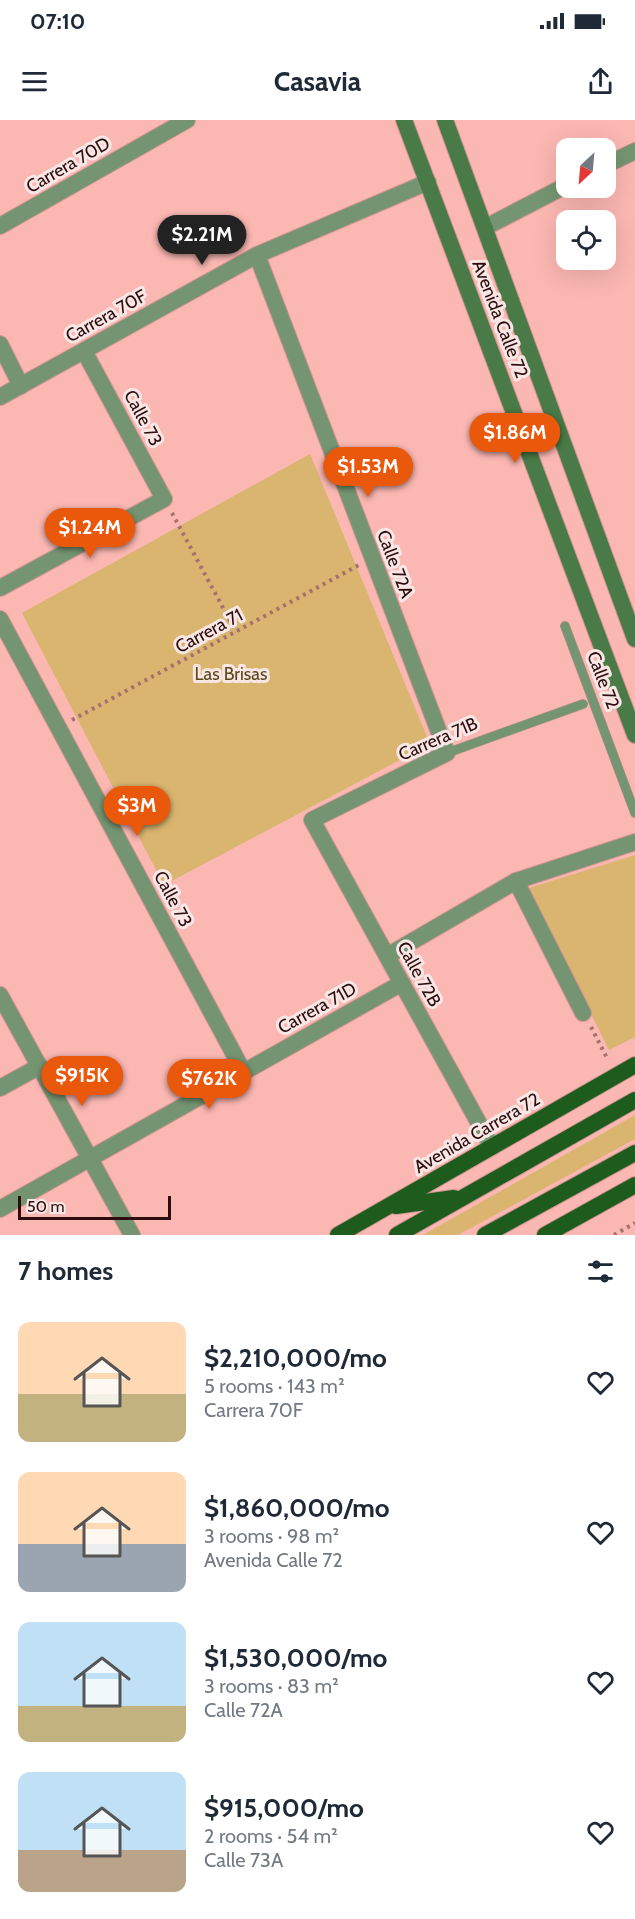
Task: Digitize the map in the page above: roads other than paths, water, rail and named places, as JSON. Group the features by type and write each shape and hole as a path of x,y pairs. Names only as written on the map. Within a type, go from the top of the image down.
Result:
{"highway":[{"name":"Avenida Carrera 72","path":"338,1235 635,1065"},
{"path":"397,1235 635,1100"},
{"path":"485,1235 635,1153"},
{"path":"545,1235 635,1185"},
{"path":"388,1207 464,1197"}],"main road":[{"name":"Avenida Calle 72","path":"404,120 635,735"},
{"name":"Avenida Calle 72","path":"445,120 635,639"}],"street":[{"name":"Carrera 70D","path":"0,226 187,120"},
{"path":"616,160 635,151"},
{"name":"Carrera 70F","path":"0,397 256,255 428,182"},
{"path":"486,227 556,191"},
{"name":"Calle 72A","path":"256,255 447,753"},
{"path":"0,344 21,386"},
{"name":"Calle 73","path":"0,588 164,499 84,351"},
{"name":"Calle 73","path":"0,619 243,1071"},
{"name":"Carrera 71B","path":"312,820 447,753"},
{"name":"Calle 72B","path":"312,820 492,1147"},
{"path":"387,957 516,881 635,842"},
{"path":"516,881 583,1013"},
{"name":"Carrera 71D","path":"0,1209 402,983"},
{"path":"0,995 132,1235"},
{"path":"0,1088 40,1066"}],"lane":[{"name":"Calle 72","path":"565,626 635,813"},
{"name":"Carrera 71B","path":"447,753 583,705"}],"park label":[{"name":"Las Brisas","path":"231,674"}]}
